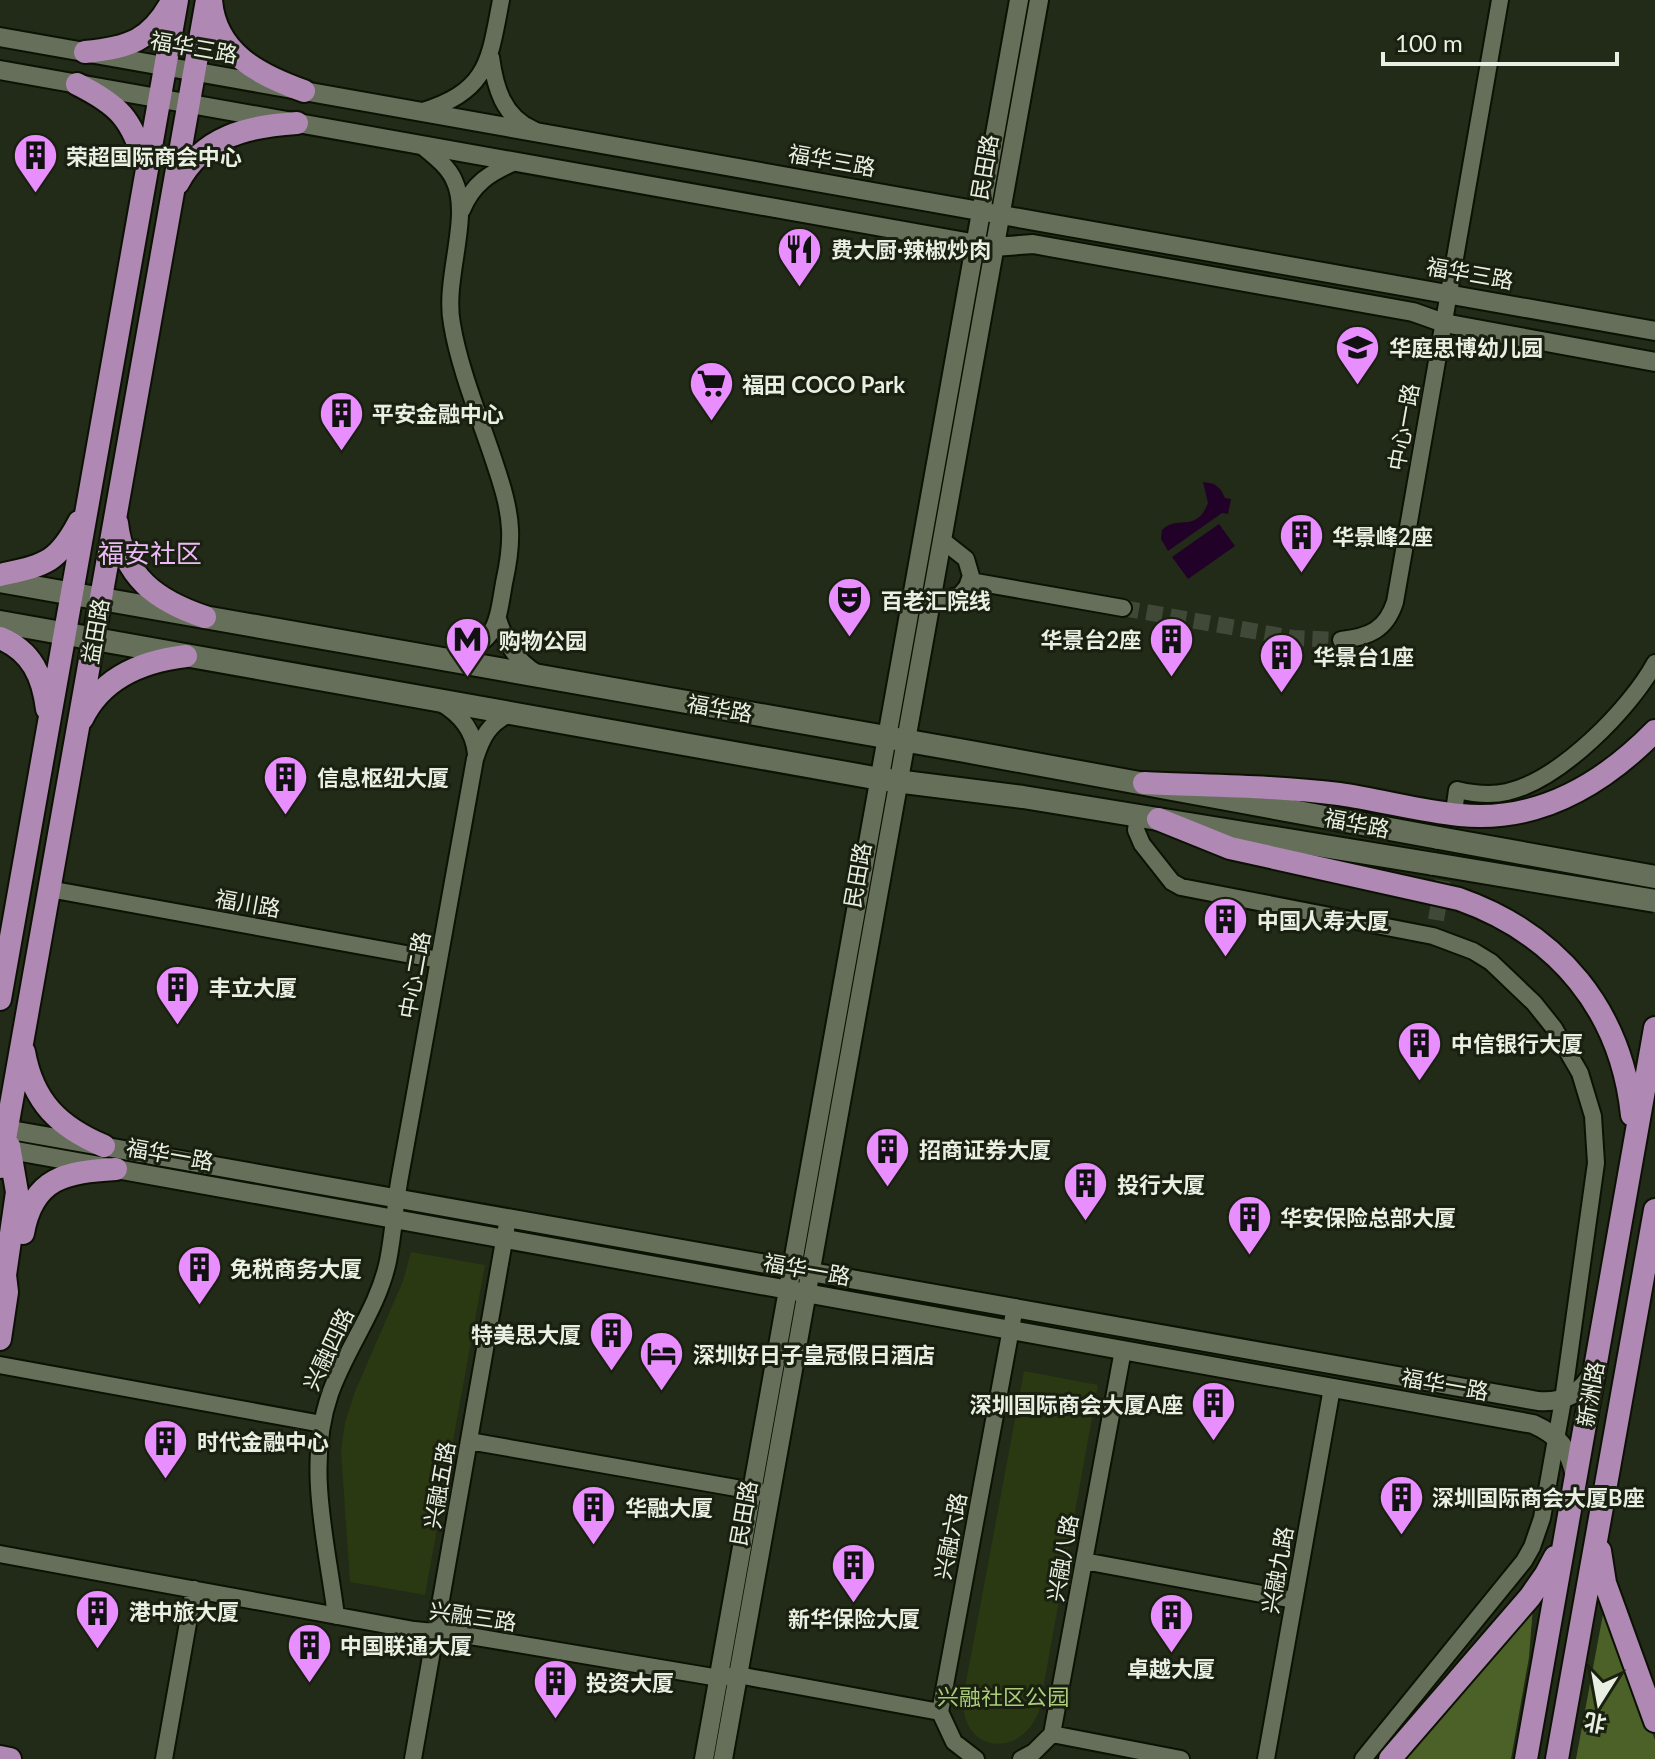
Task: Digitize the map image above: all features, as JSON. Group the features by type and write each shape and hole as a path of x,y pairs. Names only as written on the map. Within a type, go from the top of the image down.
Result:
{"main road":[{"path":"85,52 112,50 144,37 159,23 174,0"},
{"name":"益田路","path":"0,999 147,171 174,0"},
{"path":"209,0 222,38 237,57 277,82 304,91"},
{"name":"益田路","path":"0,1339 7,1292 2,1279 17,1192 3,1145 209,0"},
{"path":"77,84 105,98 122,114 134,132 147,171"},
{"path":"172,195 186,168 216,142 263,125 297,123"},
{"path":"0,578 33,568 59,554 67,545 88,504"},
{"path":"117,509 121,542 136,574 166,601 205,617"},
{"name":"福华路","path":"0,578 72,594 1144,783 1655,877"},
{"name":"福华路","path":"0,622 889,780 1148,817 1655,901"},
{"path":"0,638 20,649 38,672 49,726"},
{"path":"78,727 94,700 121,675 140,665 186,656"},
{"path":"1144,783 1339,794 1462,816 1509,814 1551,805 1590,786 1627,760 1655,731"},
{"path":"1148,817 1230,848 1459,899 1490,910 1520,928 1551,951 1600,1009 1617,1045 1629,1086 1632,1156"},
{"name":"新洲路","path":"1526,1759 1655,1028"},
{"path":"22,1041 28,1073 38,1096 57,1119 80,1136 104,1146"},
{"path":"2,1279 19,1258 27,1209 45,1187 62,1177 85,1171 116,1169"},
{"name":"新洲路","path":"1557,1759 1655,1210"},
{"path":"1390,1759 1546,1574 1567,1526"},
{"path":"1598,1531 1605,1583 1655,1721"},
{"path":"0,1757 10,1759"}],"street":[{"path":"501,0 491,57 495,84 504,104 517,121 539,133"},
{"name":"民田路","path":"704,1759 728,1677 798,1292 889,780 975,243 1019,0"},
{"name":"民田路","path":"896,739 930,604 1039,0"},
{"name":"中心一路","path":"1341,640 1373,633 1384,626 1391,615 1500,0"},
{"name":"福华三路","path":"0,37 1655,331"},
{"path":"420,112 468,89 491,57"},
{"path":"0,70 994,247 1033,244 1413,312 1444,323 1653,362"},
{"path":"421,145 450,172 460,196 450,287 451,323 501,482 509,520 509,558 498,619 482,644 445,659"},
{"path":"460,215 477,183 515,162"},
{"path":"930,604 960,595 970,581 966,559 942,540"},
{"path":"970,581 1123,608"},
{"path":"498,619 515,655 543,677"},
{"path":"1455,805 1457,790 1478,794 1510,791 1527,786 1568,759 1632,699 1655,663"},
{"name":"中心二路","path":"396,1198 475,759 475,745 466,725 450,708 431,699"},
{"name":"中心二路","path":"475,759 490,726 511,713"},
{"path":"1148,817 1136,830 1142,844 1172,882 1181,887 1434,928 1491,962 1534,1003 1568,1050 1588,1096 1596,1141 1596,1163 1563,1400 1542,1518 1532,1547 1363,1759"},
{"name":"福川路","path":"49,889 439,960"},
{"name":"福华一路","path":"3,1145 104,1146 1538,1401 1563,1400"},
{"name":"福华一路","path":"3,1145 116,1169 1533,1424 1556,1437"},
{"name":"兴融四路","path":"336,1616 320,1500 318,1466 322,1424 330,1392 382,1285 396,1198"},
{"name":"兴融五路","path":"413,1759 508,1218"},
{"name":"兴融六路","path":"940,1712 1015,1307"},
{"name":"兴融八路","path":"1052,1734 1123,1350"},
{"path":"0,1365 322,1424"},
{"path":"1563,1400 1582,1388 1594,1371"},
{"name":"兴融九路","path":"1266,1759 1332,1388"},
{"path":"1556,1437 1566,1448 1575,1479"},
{"path":"469,1441 762,1492"},
{"name":"兴融三路","path":"0,1554 336,1616 940,1712"},
{"path":"1084,1561 1294,1600"},
{"path":"164,1759 194,1589"},
{"name":"民田路","path":"723,1759 728,1677"},
{"path":"940,1712 954,1742 976,1759"},
{"path":"1021,1759 1034,1752 1052,1734 1181,1759"}],"green space":[{"path":"411,1252 485,1265 425,1595 350,1582 341,1451 354,1394 403,1281"},
{"name":"兴融社区公园","path":"1024,1371 1098,1385 1039,1711 1030,1727 1019,1737 1007,1743 994,1744 981,1739 972,1730 965,1717 963,1698"},
{"path":"1533,1607 1529,1657 1511,1759 1394,1759"},
{"path":"1603,1614 1607,1615 1655,1740 1655,1759 1576,1759"}],"shaded area":[{"path":"1203,482 1217,486 1225,498 1231,499 1228,514 1222,513 1168,551 1161,539 1162,530 1174,523 1198,518 1208,503"},
{"path":"1219,524 1235,546 1188,579 1172,557"}],"tunnel":[{"path":"1123,608 1293,638 1341,640"},
{"path":"1436,920 1455,807"}],"place":[{"name":"荣超国际商会中心","path":"35,195"},
{"name":"费大厨·辣椒炒肉","path":"800,288"},
{"name":"华庭思博幼儿园","path":"1358,386"},
{"name":"福田 COCO Park","path":"711,423"},
{"name":"平安金融中心","path":"341,452"},
{"name":"华景峰2座","path":"1301,575"},
{"name":"百老汇院线","path":"850,639"},
{"name":"华景台2座","path":"1172,678"},
{"name":"购物公园","path":"468,679"},
{"name":"华景台1座","path":"1282,695"},
{"name":"信息枢纽大厦","path":"286,816"},
{"name":"中国人寿大厦","path":"1226,959"},
{"name":"丰立大厦","path":"178,1026"},
{"name":"中信银行大厦","path":"1420,1082"},
{"name":"招商证券大厦","path":"888,1188"},
{"name":"投行大厦","path":"1086,1223"},
{"name":"华安保险总部大厦","path":"1249,1256"},
{"name":"免税商务大厦","path":"199,1307"},
{"name":"特美思大厦","path":"612,1373"},
{"name":"深圳好日子皇冠假日酒店","path":"662,1393"},
{"name":"深圳国际商会大厦A座","path":"1214,1443"},
{"name":"时代金融中心","path":"166,1480"},
{"name":"深圳国际商会大厦B座","path":"1401,1536"},
{"name":"华融大厦","path":"594,1546"},
{"name":"新华保险大厦","path":"854,1604"},
{"name":"港中旅大厦","path":"98,1650"},
{"name":"卓越大厦","path":"1171,1654"},
{"name":"中国联通大厦","path":"309,1684"},
{"name":"投资大厦","path":"555,1721"}],"district":[{"name":"福安社区","path":"150,553"}]}
